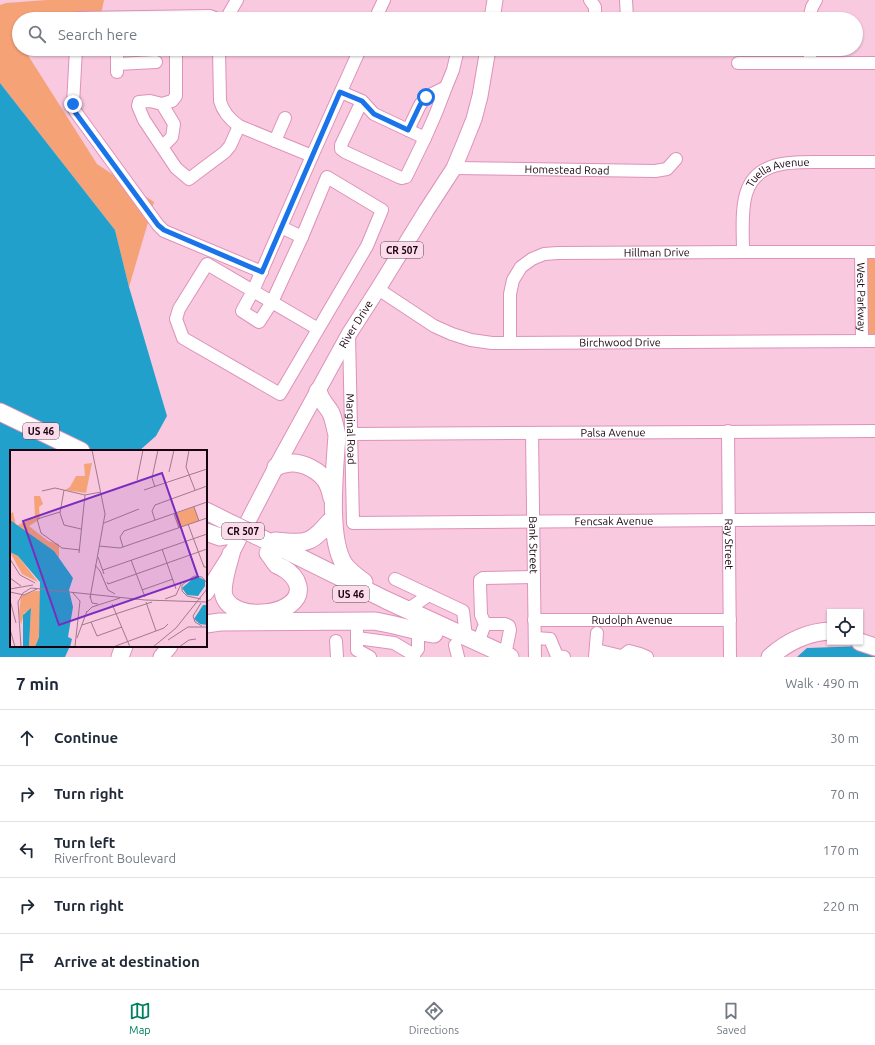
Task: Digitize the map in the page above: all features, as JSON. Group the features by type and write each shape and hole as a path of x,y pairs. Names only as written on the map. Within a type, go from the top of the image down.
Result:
{"highway":[{"path":"318,391 320,399 335,423 334,510 337,544 340,556 344,565 386,600"},
{"name":"US 46","path":"0,412 79,450"},
{"name":"US 46","path":"0,423 56,450"},
{"path":"260,543 306,542 314,538 334,510 328,485 324,478 313,469 293,463 276,467"},
{"name":"US 46","path":"207,512 232,529 260,543 407,610 468,648"},
{"name":"US 46","path":"207,523 232,529"},
{"path":"207,532 220,537 232,529"},
{"path":"231,554 223,591 229,605 248,612 261,613 286,607 293,602 298,592 294,577 277,564 260,543"},
{"name":"US 46","path":"260,543 426,633 468,648 507,656"},
{"path":"207,624 220,622 357,629 374,621 426,633"},
{"path":"770,657 790,642 804,636 827,631"},
{"path":"863,633 875,636"},
{"path":"784,657 794,650 808,644 827,640"},
{"path":"863,643 875,647"},
{"path":"120,657 124,647"}],"main road":[{"path":"493,12 494,0"},
{"name":"River Drive","path":"207,591 231,554 276,467 349,334 454,168 474,119 480,96 487,56"},
{"path":"161,657 169,647"}],"street":[{"path":"230,12 237,0"},
{"path":"378,12 384,0"},
{"path":"590,0 595,7 595,12"},
{"path":"626,0 627,12"},
{"path":"810,12 816,0"},
{"path":"76,56 73,104 75,112 158,225 164,230 262,272"},
{"path":"118,56 117,68 156,62"},
{"path":"176,56 176,96 172,101 162,104 150,101 139,102 138,106 144,120 176,168 189,179 225,152 230,146 239,126"},
{"path":"219,56 220,101 221,106 232,121 239,126 312,156"},
{"path":"318,329 272,302 253,291 207,264 179,309 176,319 184,338 280,394 367,246 382,210 327,177 302,237 272,302 259,322 242,311 253,291 262,272 357,56"},
{"path":"362,101 341,146 342,151 404,178 408,176 426,138 446,86 454,70 457,56"},
{"path":"810,56 810,63"},
{"path":"738,63 875,63"},
{"path":"408,130 420,105 426,97 446,86"},
{"path":"340,92 362,101 374,114 426,138"},
{"path":"162,104 174,124 172,137 162,146"},
{"path":"275,141 285,118"},
{"name":"Homestead Road","path":"454,168 654,171 667,169 676,159"},
{"name":"Tuella Avenue","path":"743,252 743,205 751,182 759,173 773,166 789,162 875,162"},
{"path":"281,227 302,237"},
{"name":"West Parkway","path":"861,252 862,341"},
{"name":"Hillman Drive","path":"510,343 510,294 513,280 521,267 532,259 544,254 875,252"},
{"name":"Birchwood Drive","path":"378,289 434,326 471,340 492,343 875,341"},
{"name":"Marginal Road","path":"349,334 353,523"},
{"name":"Ray Street","path":"728,431 730,657"},
{"name":"Palsa Avenue","path":"352,434 875,431"},
{"name":"Bank Street","path":"532,433 535,657"},
{"name":"Fencsak Avenue","path":"353,523 875,519"},
{"path":"485,624 481,615 480,580 483,578 534,577"},
{"path":"395,579 463,611 468,648"},
{"path":"407,610 429,595"},
{"name":"Rudolph Avenue","path":"534,620 730,620"},
{"path":"468,648 485,624"},
{"path":"485,624 505,624 509,626 510,630 507,656"},
{"path":"370,657 357,650 357,629 394,643 413,656 426,633"},
{"path":"597,633 596,654 621,656 629,652 647,657"},
{"path":"535,638 550,639 559,657"},
{"path":"336,641 337,657"}],"shaded area":[{"path":"47,0 104,0 101,12 12,12 12,56 28,56 97,164 154,202 129,287 115,230 0,83 0,5 6,3"},
{"path":"861,252 875,252 875,341 862,341"}],"water":[{"path":"0,83 115,230 129,287 167,416 156,436 140,450 10,450 10,647 70,647 65,657 0,657"},
{"path":"866,646 875,655 875,657 797,657 807,648"}],"route":[{"path":"73,104 75,112 158,225 164,230 262,272 340,92 362,101 374,114 408,130 420,105 426,97"}]}
